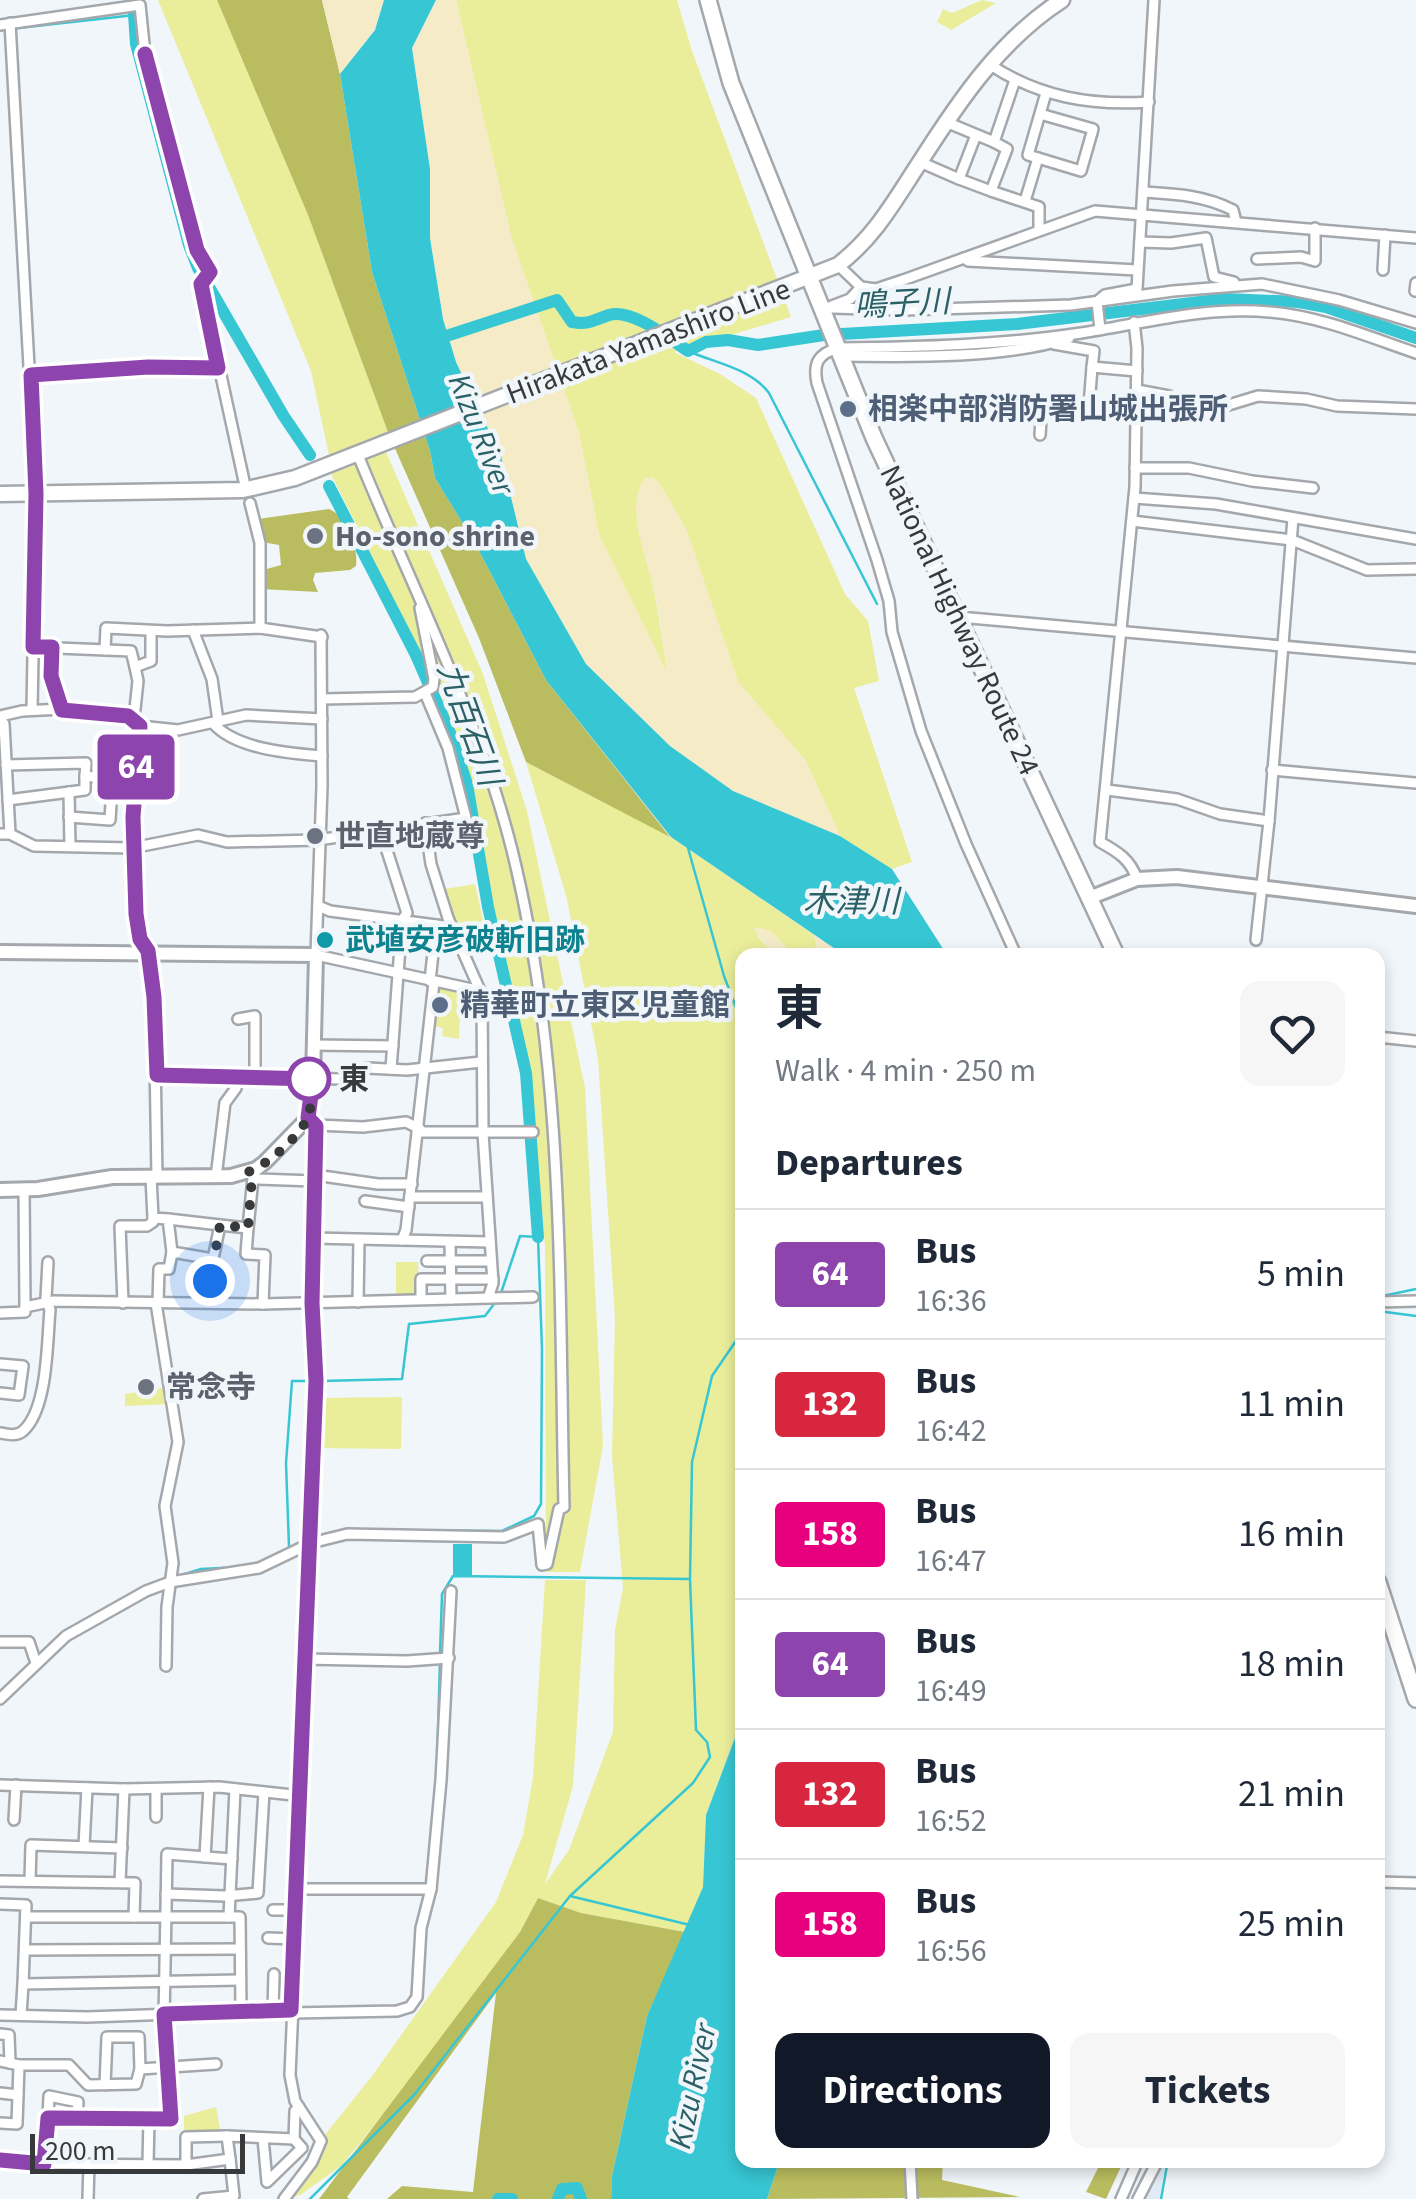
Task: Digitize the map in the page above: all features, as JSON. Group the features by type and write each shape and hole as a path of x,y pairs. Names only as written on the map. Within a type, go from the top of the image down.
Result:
{"highway":[{"name":"National Highway Route 24","path":"708,0 731,83 806,279 826,310 874,438 1113,948"},
{"path":"1385,1598 1408,1651 1416,1698"}],"main road":[{"name":"Hirakata Yamashiro Line","path":"0,494 242,490 295,478 806,279 862,247 990,64 1022,30 1062,0"}],"street":[{"path":"1100,328 1097,304 1105,295 1137,289 1154,0"},
{"path":"32,710 36,494 8,26 140,5 140,32 158,105 197,250 210,272 201,284 244,481"},
{"path":"990,64 1046,94 1101,103 1149,102"},
{"path":"994,142 1015,80"},
{"path":"1040,114 1092,129 1081,170 1028,155 1040,114 1046,94"},
{"path":"946,122 1007,149 990,191"},
{"path":"958,179 976,135"},
{"path":"1025,201 1038,158"},
{"path":"920,162 1039,207 1039,230"},
{"path":"1143,192 1214,200 1233,210 1231,221"},
{"path":"838,264 862,288 876,288 1095,211 1416,238"},
{"path":"1231,221 1211,229 1206,238 1214,277 1238,284"},
{"path":"1257,258 1302,257 1315,261 1314,228"},
{"path":"1383,270 1385,235"},
{"path":"1140,242 1206,238"},
{"path":"964,258 1138,270"},
{"path":"1416,282 1416,290"},
{"path":"826,310 1097,304 1238,284 1288,287 1416,324"},
{"path":"826,310 850,300 862,288"},
{"path":"840,352 916,356 1053,343 1100,328 1186,312 1280,313 1334,325 1416,353"},
{"path":"1134,322 1134,498 1100,842 1120,852 1138,879"},
{"path":"1013,948 921,731 892,632 877,560 814,368 818,358 840,352 1081,333"},
{"path":"1040,436 1037,406 1085,410 1089,406 1094,351 1053,343"},
{"path":"31,375 148,367 218,368"},
{"path":"1092,367 1137,371"},
{"path":"1137,390 1169,396 1200,414 1258,396 1337,406 1416,409"},
{"path":"0,1699 66,1636 170,1582 259,1568 311,1543 346,1534 504,1537 538,1524 542,1565 547,1564 559,1509 564,1507 557,1187 548,1057 511,846 437,637 361,454"},
{"path":"1135,468 1189,468 1313,488"},
{"path":"1134,498 1193,501 1416,539"},
{"path":"250,503 260,543 260,628"},
{"path":"1256,940 1270,821 1293,518"},
{"path":"1132,521 1292,540 1367,570 1416,570"},
{"path":"322,699 415,697 432,687 434,679 420,600"},
{"path":"959,617 1416,658"},
{"path":"105,650 106,628 260,628 321,636 321,839 312,1122 316,1381 290,2084 321,2141 284,2199"},
{"path":"193,630 212,679 215,722 230,739 281,753 322,756"},
{"path":"135,666 151,662 152,631"},
{"path":"33,647 131,651 138,680 133,817 136,914 140,939 148,951 157,1075 153,1222 147,1226 120,1226 124,1303"},
{"path":"52,647 51,676 62,710"},
{"path":"322,719 260,714 178,730 62,710 32,710 0,717 4,724 8,800 5,834 34,846 136,847 198,836 227,842 321,839 466,818 448,748 426,693"},
{"path":"70,816 110,820 114,754 137,756"},
{"path":"6,765 86,764 86,790 8,800"},
{"path":"1272,770 1416,783"},
{"path":"86,776 112,779"},
{"path":"1107,790 1177,799 1220,814 1270,821"},
{"path":"68,792 70,846"},
{"path":"425,823 431,864 451,927 481,992 483,1133 493,1279 488,1298"},
{"path":"380,828 407,913 402,920 392,1069"},
{"path":"1089,898 1138,879 1177,878 1416,906"},
{"path":"318,906 330,911 451,927"},
{"path":"402,1240 419,1131 436,925"},
{"path":"0,952 316,955 481,992"},
{"path":"238,1019 256,1016 255,1078"},
{"path":"1385,1038 1416,1041"},
{"path":"313,1045 393,1046"},
{"path":"157,1075 341,1079 367,1068 481,1062"},
{"path":"216,1177 224,1104 238,1078"},
{"path":"263,1304 264,1255 246,1254 250,1175 312,1122 363,1127 406,1122 419,1131 533,1132"},
{"path":"0,1190 24,1190 87,1179 250,1175 412,1184"},
{"path":"0,1312 26,1312 24,1190"},
{"path":"365,1201 486,1197"},
{"path":"153,1218 248,1228"},
{"path":"166,1666 173,1564 165,1506 178,1442 157,1303 159,1270 169,1269 172,1252 168,1219"},
{"path":"208,1303 220,1225"},
{"path":"313,1238 489,1242"},
{"path":"358,1302 359,1240"},
{"path":"450,1242 450,1299"},
{"path":"172,1252 212,1259"},
{"path":"427,1261 491,1261"},
{"path":"0,1433 21,1433 40,1398 50,1310 48,1262"},
{"path":"422,1299 422,1279 493,1279"},
{"path":"25,1307 47,1303 263,1304 534,1297"},
{"path":"1385,1302 1416,1301"},
{"path":"0,1364 22,1366 19,1395 0,1394"},
{"path":"0,2015 87,2017 410,2008 417,1996 421,1928 431,1889 451,1592"},
{"path":"0,1642 29,1642 36,1663"},
{"path":"304,1659 449,1658"},
{"path":"0,1785 208,1787 302,1796"},
{"path":"14,1820 16,1785"},
{"path":"205,1857 208,1787"},
{"path":"84,1846 88,1788"},
{"path":"156,1788 156,1817"},
{"path":"120,1882 124,1789"},
{"path":"229,1917 235,1789"},
{"path":"166,1894 258,1893 264,1792"},
{"path":"30,1881 30,1844 122,1848"},
{"path":"48,2118 176,2119 164,2014 168,1854 232,1859"},
{"path":"0,1882 135,1883 134,1916"},
{"path":"1385,1882 1416,1883"},
{"path":"298,1889 431,1889"},
{"path":"0,1904 26,1905 21,2015"},
{"path":"273,1910 297,1910"},
{"path":"26,1916 240,1917 241,2010"},
{"path":"268,1938 295,1939"},
{"path":"25,1950 240,1950"},
{"path":"273,2011 274,1974"},
{"path":"23,1984 240,1980"},
{"path":"0,2034 9,2035 11,2040 10,2063 18,2095 17,2124 0,2123"},
{"path":"10,2063 69,2065 85,2084 105,2085 136,2084 140,2070 138,2037 110,2036 105,2040 105,2085"},
{"path":"140,2070 216,2064"},
{"path":"0,2093 18,2095"},
{"path":"44,2164 50,2096 78,2102 78,2118"},
{"path":"262,2138 267,2182 302,2148 294,2139 295,2112 299,2106"},
{"path":"148,2164 149,2119"},
{"path":"186,2165 186,2136 294,2139"},
{"path":"203,2199 234,2196 226,2136"},
{"path":"0,2160 186,2165 230,2159"},
{"path":"88,2164 88,2199"},
{"path":"910,2168 912,2199"},
{"path":"1121,2199 1135,2168"},
{"path":"1138,2199 1154,2168"}],"shaded area":[{"path":"1158,2168 1165,2168 1159,2199 1141,2199"}],"green space":[{"path":"158,0 217,0 308,215 389,435 330,460 311,371"},
{"path":"217,0 322,0 340,74 372,272 430,451 435,478 476,545 546,680 670,837 526,762 479,638 389,435 308,215"},
{"path":"456,0 677,0 692,51 791,317 674,352 720,374 756,398 845,594 868,621 879,681 854,688 912,862 892,869 840,836 806,761 738,682 687,531 659,483 641,484 638,526 655,595 668,675 599,535 579,433 511,236"},
{"path":"982,0 996,3 951,30 937,22 943,9 952,13"},
{"path":"386,452 483,674 527,811 585,1088 603,1446 580,1572 546,1572 545,1246 531,1085 468,782 440,693 331,474"},
{"path":"329,509 341,518 350,533 356,566 315,573 313,580 318,592 260,589 263,570 281,565 279,545 262,542 258,519"},
{"path":"526,762 671,837 814,935 817,947 783,948 775,936 757,935 768,948 735,948 735,1738 706,1815 703,1887 685,1932 581,1913 538,1898 520,1932 342,2165 289,2199 324,2147 324,2136 372,2076 496,1902 523,1835 533,1777 545,1580 586,1580 573,1786 545,1884 569,1850 613,1732 615,1630 623,1588 612,1456 615,1318 598,1059 567,899"},
{"path":"475,884 487,938 463,942 444,889"},
{"path":"436,985 475,997 476,1017 460,1016 459,1039 442,1036 443,1028 431,1025"},
{"path":"396,1262 418,1262 419,1297 396,1297"},
{"path":"169,1387 171,1404 125,1406 125,1394"},
{"path":"402,1397 401,1449 316,1448 317,1398"},
{"path":"538,1898 581,1913 685,1932 647,2016 612,2176 611,2199 387,2199 402,2186 473,2192 496,1993 349,2199 319,2199 520,1932"},
{"path":"216,2107 221,2134 184,2134 184,2116"},
{"path":"777,2168 943,2168 942,2180 1020,2197 767,2199"},
{"path":"1098,2168 1120,2168 1106,2199 1086,2192"}],"sand":[{"path":"322,0 384,0 375,29 340,74"},
{"path":"436,0 456,0 511,235 579,433 599,535 666,670 636,504 645,478 653,477 659,483 687,531 738,682 806,761 840,836 733,791 670,746 586,664 526,559 501,456 456,362 443,319 430,238 430,169 412,48"},
{"path":"753,928 771,931 787,948 769,948"},
{"path":"814,935 834,948 815,948"}],"water":[{"name":"木津川","path":"384,0 436,0 412,48 430,169 430,238 443,319 456,362 501,456 526,559 586,664 670,746 733,791 840,836 892,869 943,948 834,948 671,837 546,680 476,545 435,478 430,451 372,272 340,74 375,30"},
{"path":"453,1544 472,1544 472,1576 453,1576"},
{"name":"Kizu River","path":"735,1738 735,2168 777,2168 767,2199 611,2199 612,2176 647,2016 703,1887 706,1815"}],"waterway":[{"name":"九百石川","path":"133,0 136,44 189,245 198,268 310,455"},
{"path":"0,30 135,15"},
{"name":"鳴子川","path":"434,340 557,300 572,322 618,314 629,316 688,351 706,342 728,340 758,345 824,335 1017,324 1225,299 1326,307 1416,338"},
{"path":"688,351 742,372 769,393 877,604"},
{"name":"九百石川","path":"329,486 416,655 467,784 488,907 526,1073 538,1237"},
{"path":"688,848 735,1005"},
{"path":"360,1530 502,1531 534,1516 541,1504 538,1237 520,1236 501,1293"},
{"path":"1385,1296 1416,1289"},
{"path":"321,1381 402,1379 409,1324 485,1316 497,1300"},
{"path":"1385,1312 1416,1316"},
{"path":"570,1896 693,1783 710,1757 707,1742 696,1730 690,1579 692,1462 712,1376 735,1342"},
{"path":"289,1547 286,1463 292,1381 308,1381"},
{"path":"316,1536 343,1530"},
{"path":"280,1553 305,1539"},
{"path":"175,1577 201,1569 241,1567"},
{"path":"440,1654 442,1594 453,1576 689,1579"},
{"path":"37,1656 57,1638"},
{"path":"20,1674 32,1661"},
{"path":"437,1764 440,1662"},
{"path":"310,2199 414,2095 570,1896 690,1925"},
{"path":"1161,2199 1167,2168"},
{"path":"558,2199 562,2189 577,2188 581,2199"},
{"path":"498,2199 512,2199"}],"bus line":[{"name":"64","path":"0,2160 44,2164 48,2118 171,2119 164,2014 291,2010 316,1381 312,1303 316,1126 308,1118 313,1079 157,1075 148,951 140,939 136,914 133,817 140,726 128,716 62,710 51,676 52,647 33,647 36,494 31,375 148,367 218,368 201,284 210,272 197,250 145,54"}],"place":[{"name":"相楽中部消防署山城出張所","path":"848,409"},
{"name":"Ho-sono shrine","path":"315,536"},
{"name":"世直地蔵尊","path":"315,836"},
{"name":"武埴安彦破斬旧跡","path":"325,940"},
{"name":"精華町立東区児童館","path":"440,1005"},
{"name":"東","path":"309,1079"},
{"name":"常念寺","path":"146,1387"}],"route":[{"path":"210,1281 220,1225 248,1228 252,1178 248,1172 288,1142 308,1118 313,1079 309,1079"}]}
